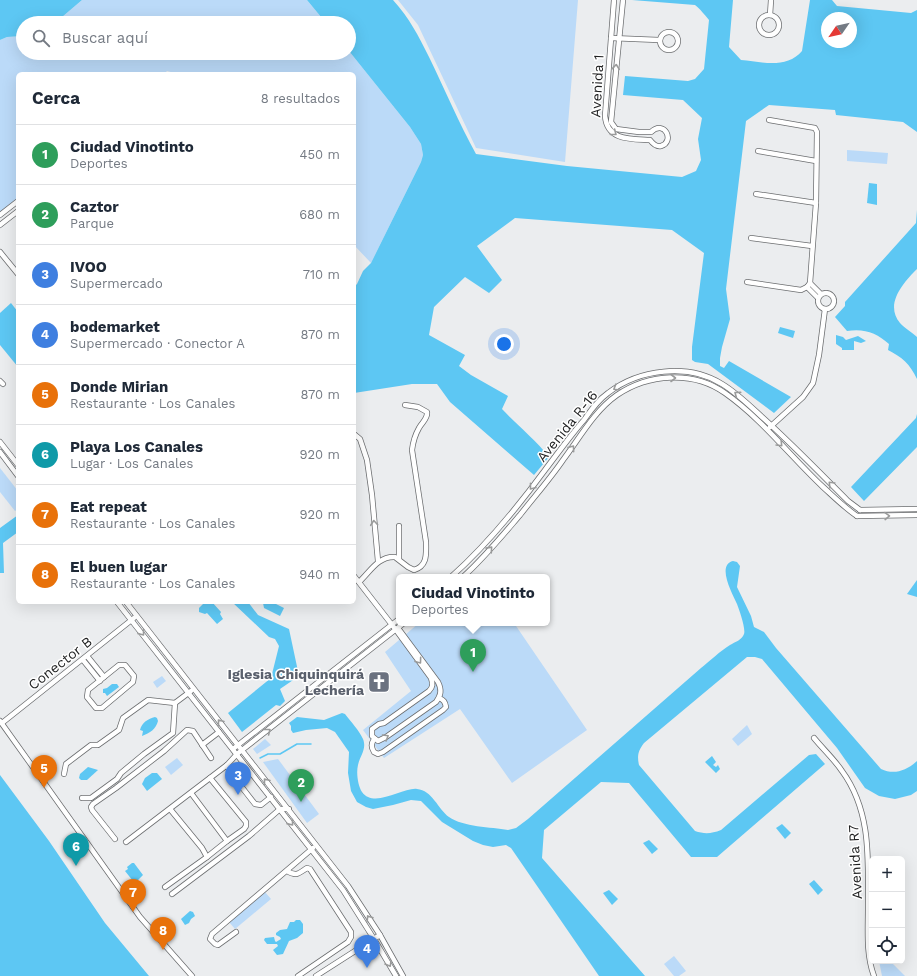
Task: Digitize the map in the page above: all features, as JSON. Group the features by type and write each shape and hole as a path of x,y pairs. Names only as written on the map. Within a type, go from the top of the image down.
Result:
{"street":[{"name":"Avenida 1","path":"614,0 605,124 614,135 620,138 650,140 653,144 662,146 668,138 664,129 654,129 651,132 621,130 616,129 611,122 621,0"},
{"path":"770,0 770,15"},
{"path":"770,15 777,20 778,28 773,34 768,35 761,31 759,22 764,16 770,15"},
{"path":"671,32 675,35 678,42 674,49 666,50 662,48 659,40 663,34 671,32"},
{"path":"611,38 659,40"},
{"path":"608,80 615,81"},
{"path":"747,282 801,290 807,288 810,283 816,203 817,130 815,128 769,120"},
{"path":"650,140 651,132"},
{"path":"758,151 816,161"},
{"path":"756,194 816,203"},
{"path":"0,216 16,203"},
{"path":"0,225 16,213"},
{"path":"751,238 812,246"},
{"path":"0,252 16,272"},
{"path":"0,263 5,259"},
{"path":"810,283 820,296"},
{"path":"807,288 820,296"},
{"path":"825,293 830,293 834,298 834,303 833,306 825,309 820,307 818,301 820,296 825,293"},
{"path":"767,430 803,397 813,383 819,355 825,309"},
{"name":"Avenida R-16","path":"455,574 480,550 499,528 600,400 612,390 625,383 644,375 659,372 697,374 711,378 732,391 772,426 848,501 860,510"},
{"name":"Avenida R-16","path":"466,574 504,534 562,462 605,405 616,396 640,383 663,378 689,378 709,384 723,391 741,405 809,474 857,516"},
{"path":"600,400 605,405"},
{"path":"378,561 395,557 414,570 422,566 426,557 426,542 412,450 413,441 419,427 428,416 427,412 418,407 405,405"},
{"path":"356,436 360,439 367,460 378,561 372,570 359,582"},
{"path":"0,442 16,463"},
{"path":"0,452 16,473"},
{"path":"917,509 860,510 857,516 917,515"},
{"path":"399,526 399,559"},
{"path":"356,578 438,682 440,688 439,698 436,702 386,737 378,740 374,739"},
{"path":"119,604 343,890 396,976"},
{"path":"128,604 317,844 348,886 380,935 404,976"},
{"name":"Conector B","path":"1,722 83,660 137,616"},
{"path":"233,749 396,621"},
{"path":"126,842 227,765 237,754 400,626"},
{"path":"397,629 433,683 432,688 429,691 384,723 375,726 371,732 374,739 371,748 374,752 378,754 383,752 443,710 446,707 445,703 443,699 439,698"},
{"path":"366,645 370,650"},
{"path":"87,656 104,677"},
{"path":"83,660 100,681"},
{"path":"119,665 125,665 134,676 133,682 102,708 96,708 87,697 88,690 100,681 119,665"},
{"path":"64,774 66,764 91,745 98,745 119,730 123,718 148,700 175,703 194,689"},
{"path":"82,798 91,798 117,779 121,772 173,733 175,703"},
{"path":"1,722 140,917 192,976"},
{"path":"116,839 92,810 91,807 93,804 164,751 187,730 193,731 211,758"},
{"path":"202,745 219,732"},
{"name":"Avenida R7","path":"814,738 843,771 861,809 868,842 868,940 870,962 874,976"},
{"path":"227,765 230,772 255,804 261,805 271,797"},
{"path":"165,887 208,857 246,826 246,822 210,778"},
{"path":"191,793 227,841"},
{"path":"170,809 208,857"},
{"path":"172,894 249,836 280,810 289,810"},
{"path":"236,932 218,945 210,939 212,934 317,844"},
{"path":"287,871 297,874 308,868 310,869 351,932 351,937 348,942 298,976"},
{"path":"308,969 315,976 380,935"}],"shaded area":[{"path":"82,0 307,0 320,16 63,16"},
{"path":"398,0 578,0 565,162 476,148 418,25"},
{"path":"16,36 16,60 356,60 410,127 421,144 423,155 421,162 371,263 356,247 356,72 16,72 16,203 0,215 0,40 7,37"},
{"path":"847,150 888,153 887,164 847,161"},
{"path":"0,468 16,488 16,510 15,511 0,492"},
{"path":"415,626 516,626 587,730 512,783 460,709 384,758 363,730 411,691 385,652"},
{"path":"162,676 166,681 157,688 153,682"},
{"path":"747,725 752,734 738,746 732,739"},
{"path":"265,739 271,745 257,754 253,749"},
{"path":"177,758 183,765 171,775 165,767"},
{"path":"278,759 319,814 307,823 263,762"},
{"path":"265,892 271,899 235,929 229,922"},
{"path":"674,956 686,971 679,976 674,976 664,964"},
{"path":"880,964 893,964 905,976 882,976"}],"water":[{"path":"0,0 82,0 63,16 16,16 16,36 7,37 0,40"},
{"path":"307,0 393,0 417,34 476,154 567,166 682,177 696,171 701,160 698,139 702,118 683,100 623,95 625,76 688,81 695,79 704,69 709,20 695,5 632,0 733,0 729,47 741,60 766,63 789,60 796,57 802,51 810,0 832,0 837,6 911,13 917,10 917,132 903,122 836,115 835,110 769,105 746,121 726,289 730,319 722,347 720,366 724,368 729,361 791,397 774,413 708,364 695,362 692,360 692,347 704,253 672,230 515,218 477,246 502,280 489,293 465,277 434,307 429,335 465,355 459,366 471,375 508,396 502,409 538,444 549,457 534,475 450,402 437,384 412,384 356,393 356,285 363,271 371,263 421,162 423,155 421,144 410,127 356,60 356,16 320,16"},
{"path":"869,183 877,184 877,205 867,203"},
{"path":"917,210 917,269 902,287 895,301 894,308 900,323 917,337 917,379 905,362 888,350 889,344 884,340 870,332 859,330 847,331 835,317 845,306 845,302 916,223"},
{"path":"11,303 16,309 16,365 0,345 0,313"},
{"path":"780,327 795,331 793,338 778,333"},
{"path":"836,335 843,337 846,340 858,336 866,341 861,343 854,341 854,350 842,350 842,348 836,344"},
{"path":"917,414 917,447 864,501 851,487 916,418"},
{"path":"16,516 16,533 3,543 4,573 0,573 0,528"},
{"path":"733,561 737,562 740,566 737,587 751,616 754,627 764,632 776,648 881,769 891,772 900,771 917,761 917,791 911,795 895,799 879,796 865,788 837,748 762,659 747,657 644,743 638,754 639,765 695,831 701,833 721,830 809,755 816,754 825,764 717,857 691,857 629,783 601,782 544,830 542,858 645,976 599,976 511,848 506,845 493,847 473,841 442,822 421,801 411,800 373,809 366,807 357,802 351,791 348,773 349,752 335,732 327,728 293,733 291,730 289,723 297,717 324,720 342,713 345,714 363,739 364,749 357,768 357,775 358,783 362,792 367,797 381,798 411,789 422,790 431,796 445,814 462,823 508,830 516,828 701,668 723,650 742,638 744,634 743,624 738,607 729,587 726,574 728,564"},
{"path":"917,580 917,597 907,594"},
{"path":"203,604 214,604 221,612 220,614 223,619 217,624 207,613 205,614 199,612 199,608"},
{"path":"234,604 250,604 258,615 289,629 299,676 280,689 285,701 280,706 276,705 242,732 228,713 271,678 279,646 275,639 269,637"},
{"path":"263,604 276,604 284,608 280,616 264,608"},
{"path":"112,684 117,684 119,687 107,696 103,693 103,689"},
{"path":"155,717 158,721 156,726 150,732 142,736 143,731 140,730 142,725"},
{"path":"712,756 716,762 713,765 716,767 718,765 720,769 716,773 705,762"},
{"path":"88,767 98,770 87,780 81,780 79,778 80,774"},
{"path":"152,773 157,773 162,779 147,791 142,784 145,778"},
{"path":"0,775 49,841 105,923 149,976 0,976"},
{"path":"782,824 791,833 785,839 776,828"},
{"path":"649,840 658,849 652,854 643,843"},
{"path":"132,863 134,863 143,875 136,882 134,880 133,881 125,871"},
{"path":"814,880 823,890 818,895 809,884"},
{"path":"609,890 618,899 612,905 603,893"},
{"path":"190,911 193,912 195,916 185,925 181,919"},
{"path":"296,920 300,920 303,924 303,933 297,938 289,941 283,954 277,955 273,950 278,946 277,944 267,944 264,940 265,938 274,937 276,942 281,939 276,935 276,933 280,930 287,929 290,922 294,922"}],"waterway":[{"path":"260,758 268,754 280,754 297,744 311,744"}],"place":[{"name":"Ciudad Vinotinto","path":"473,672"},
{"name":"Iglesia Chiquinquirá Lechería","path":"379,682"},
{"name":"Donde Mirian","path":"44,788"},
{"name":"IVOO","path":"238,795"},
{"name":"Caztor","path":"301,802"},
{"name":"Playa Los Canales","path":"76,866"},
{"name":"Eat repeat","path":"133,912"},
{"name":"El buen lugar","path":"163,950"},
{"name":"bodemarket","path":"367,968"}]}
